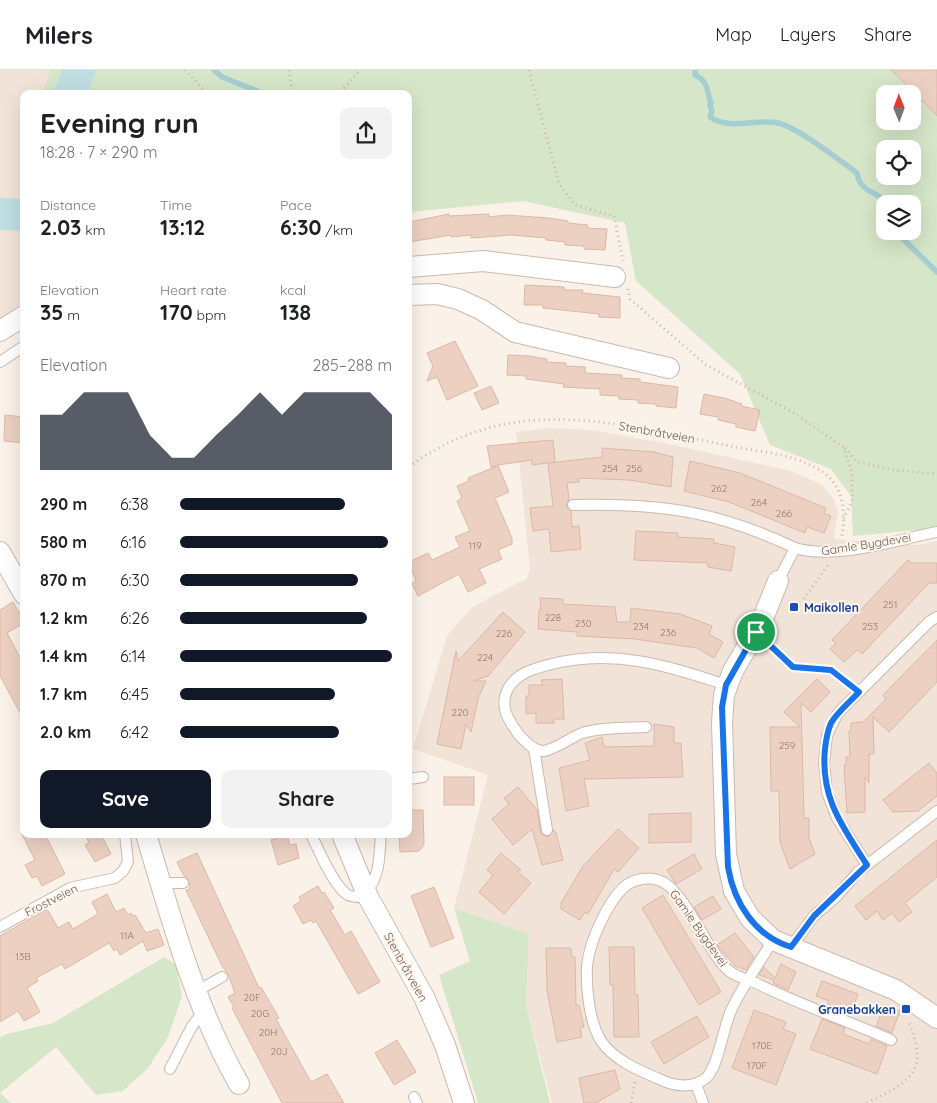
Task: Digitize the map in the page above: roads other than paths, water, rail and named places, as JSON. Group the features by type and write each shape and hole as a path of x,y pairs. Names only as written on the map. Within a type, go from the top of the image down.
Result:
{"street":[{"path":"412,267 483,261 622,277"},
{"path":"437,294 438,264"},
{"path":"412,295 437,294 458,299 482,310 515,332 669,368"},
{"path":"0,331 20,318"},
{"path":"0,552 20,587"},
{"path":"778,580 756,632 726,685 722,707 728,867 734,891 744,910 758,927 782,944 896,990 918,1003 937,1018"},
{"path":"147,838 160,883 204,1010 239,1084"},
{"name":"Stenbråtveien","path":"344,838 367,894 424,997 445,1045 464,1103"}],"lane":[{"path":"0,362 20,349"},
{"name":"Gamle Bygdevei","path":"573,505 647,505 708,515 753,529 810,553 833,552 937,532"},
{"path":"778,580 796,548"},
{"path":"867,865 837,818 827,792 824,763 827,734 831,724 859,692 930,621 937,617"},
{"path":"646,727 594,730 543,751 534,748 510,723 504,712 506,692 518,677 532,669 566,660 596,657 625,659 681,669 726,685"},
{"path":"534,748 547,830"},
{"path":"412,779 423,777"},
{"path":"703,1103 696,1084 711,1071 730,1014 748,980 782,944 867,865 937,811"},
{"name":"Frostveien","path":"0,927 70,888 115,878 123,871 128,862 126,838"},
{"path":"313,838 321,856 342,890 357,897 367,894 372,886 379,864 382,838"},
{"name":"Gamle Bygdevei","path":"696,1084 681,1086 670,1084 638,1070 613,1054 601,1041 594,1024 587,981 589,956 594,937 613,901 628,884 636,880 648,879 667,883 674,888 721,963 737,976 793,1002 848,1020 891,1040"},
{"path":"160,883 183,883"},
{"path":"197,991 222,977"},
{"path":"170,1069 192,1026 204,1010"}],"waterway":[{"path":"72,90 79,70"},
{"path":"214,70 222,77 255,90"},
{"path":"695,70 695,75 703,80 706,87 711,103 712,111 710,117 726,123 769,122 787,126 819,145 857,173 859,180 865,188 877,195"},
{"path":"0,214 20,215"},
{"path":"904,240 937,272"}],"place":[{"name":"Maikollen","path":"794,607"},
{"name":"Granebakken","path":"906,1009"}]}
